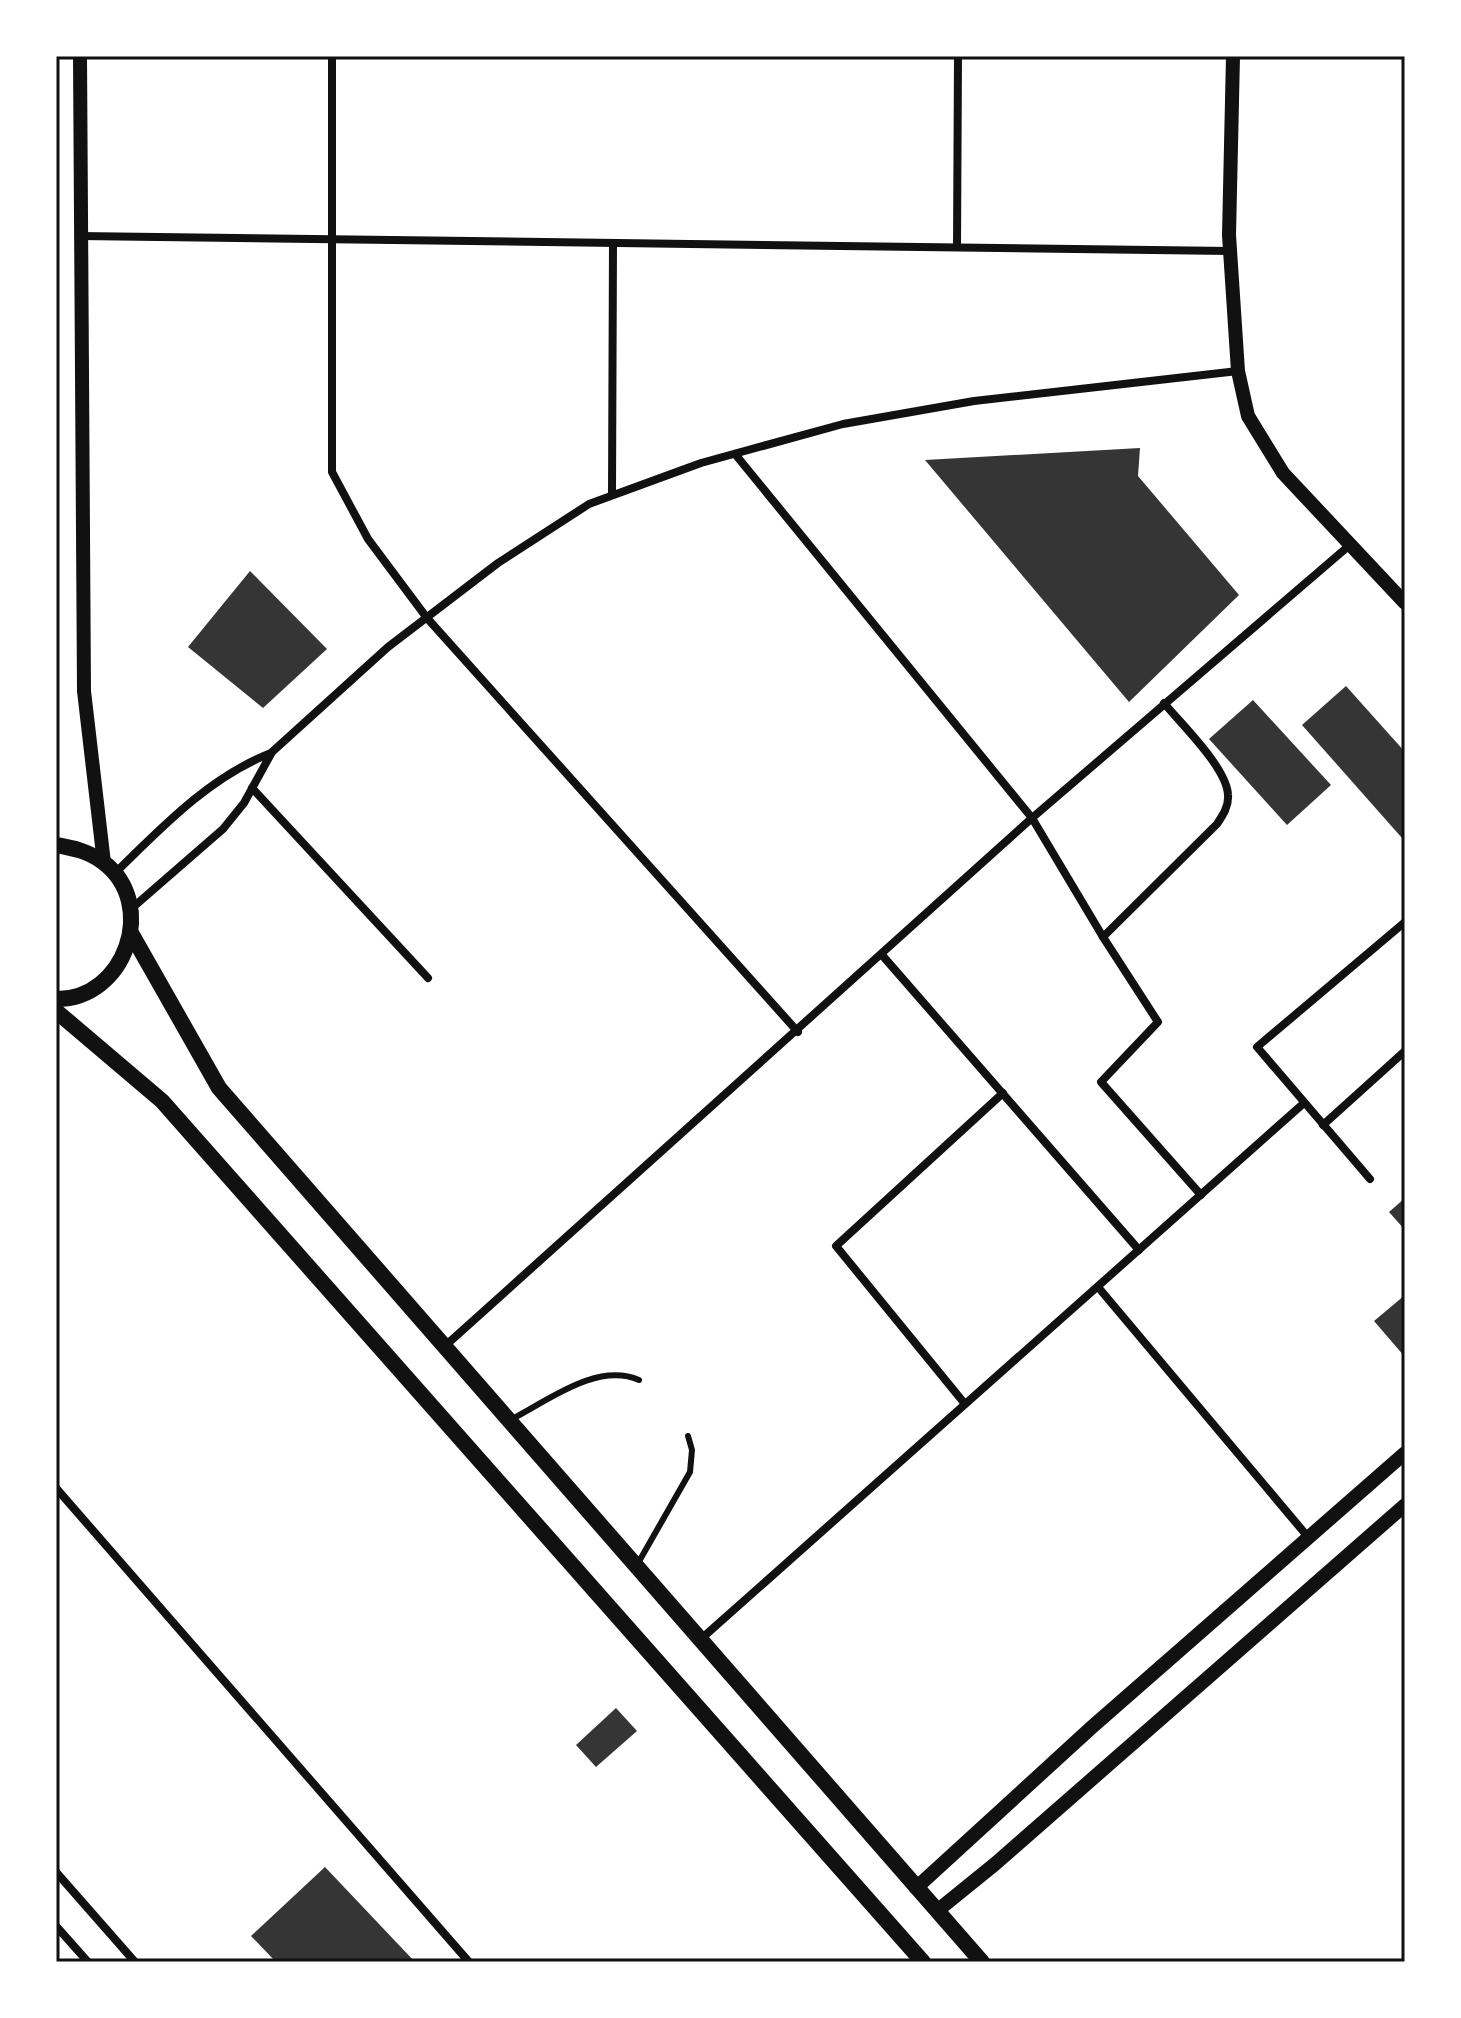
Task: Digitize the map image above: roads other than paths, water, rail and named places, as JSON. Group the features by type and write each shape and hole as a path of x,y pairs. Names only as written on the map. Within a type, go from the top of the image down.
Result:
{"main road":[{"path":"56,845 82,850 109,868 122,884 131,909 131,933 124,957 110,977 90,992 56,999"},
{"path":"131,933 219,1088 982,1962"},
{"path":"56,1011 162,1101 923,1962"}],"street":[{"path":"80,56 84,691 109,868"},
{"path":"332,56 334,239 329,398 332,472 368,539 427,618 798,1032"},
{"path":"957,247 958,56"},
{"path":"1233,56 1230,251 1238,371 1248,416 1283,473 1405,603"},
{"path":"79,236 1230,251"},
{"path":"612,495 613,243"},
{"path":"131,909 223,829 252,788 272,752 388,647 498,563 589,504 735,454 843,424 974,401 1238,371"},
{"path":"735,454 1032,818 1158,1022 1101,1082 1201,1195"},
{"path":"444,1347 798,1032 1032,818 1351,544"},
{"path":"1103,937 1217,824 1226,810 1228,797 1225,778 1164,703"},
{"path":"109,868 238,766 272,752"},
{"path":"252,788 428,978"},
{"path":"1370,1179 1257,1047 1405,922"},
{"path":"882,955 1139,1250"},
{"path":"1323,1125 1405,1051"},
{"path":"965,1404 836,1246 1003,1093"},
{"path":"700,1640 1304,1103"},
{"path":"1098,1287 1308,1537"},
{"path":"916,1888 1092,1727 1405,1453"},
{"path":"56,1488 469,1962"},
{"path":"937,1911 995,1864 1405,1505"},
{"path":"56,1872 135,1962"},
{"path":"56,1926 88,1962"}],"lane":[{"path":"509,1421 592,1378 611,1374 639,1380"},
{"path":"636,1567 690,1472 692,1450 688,1436"}]}
